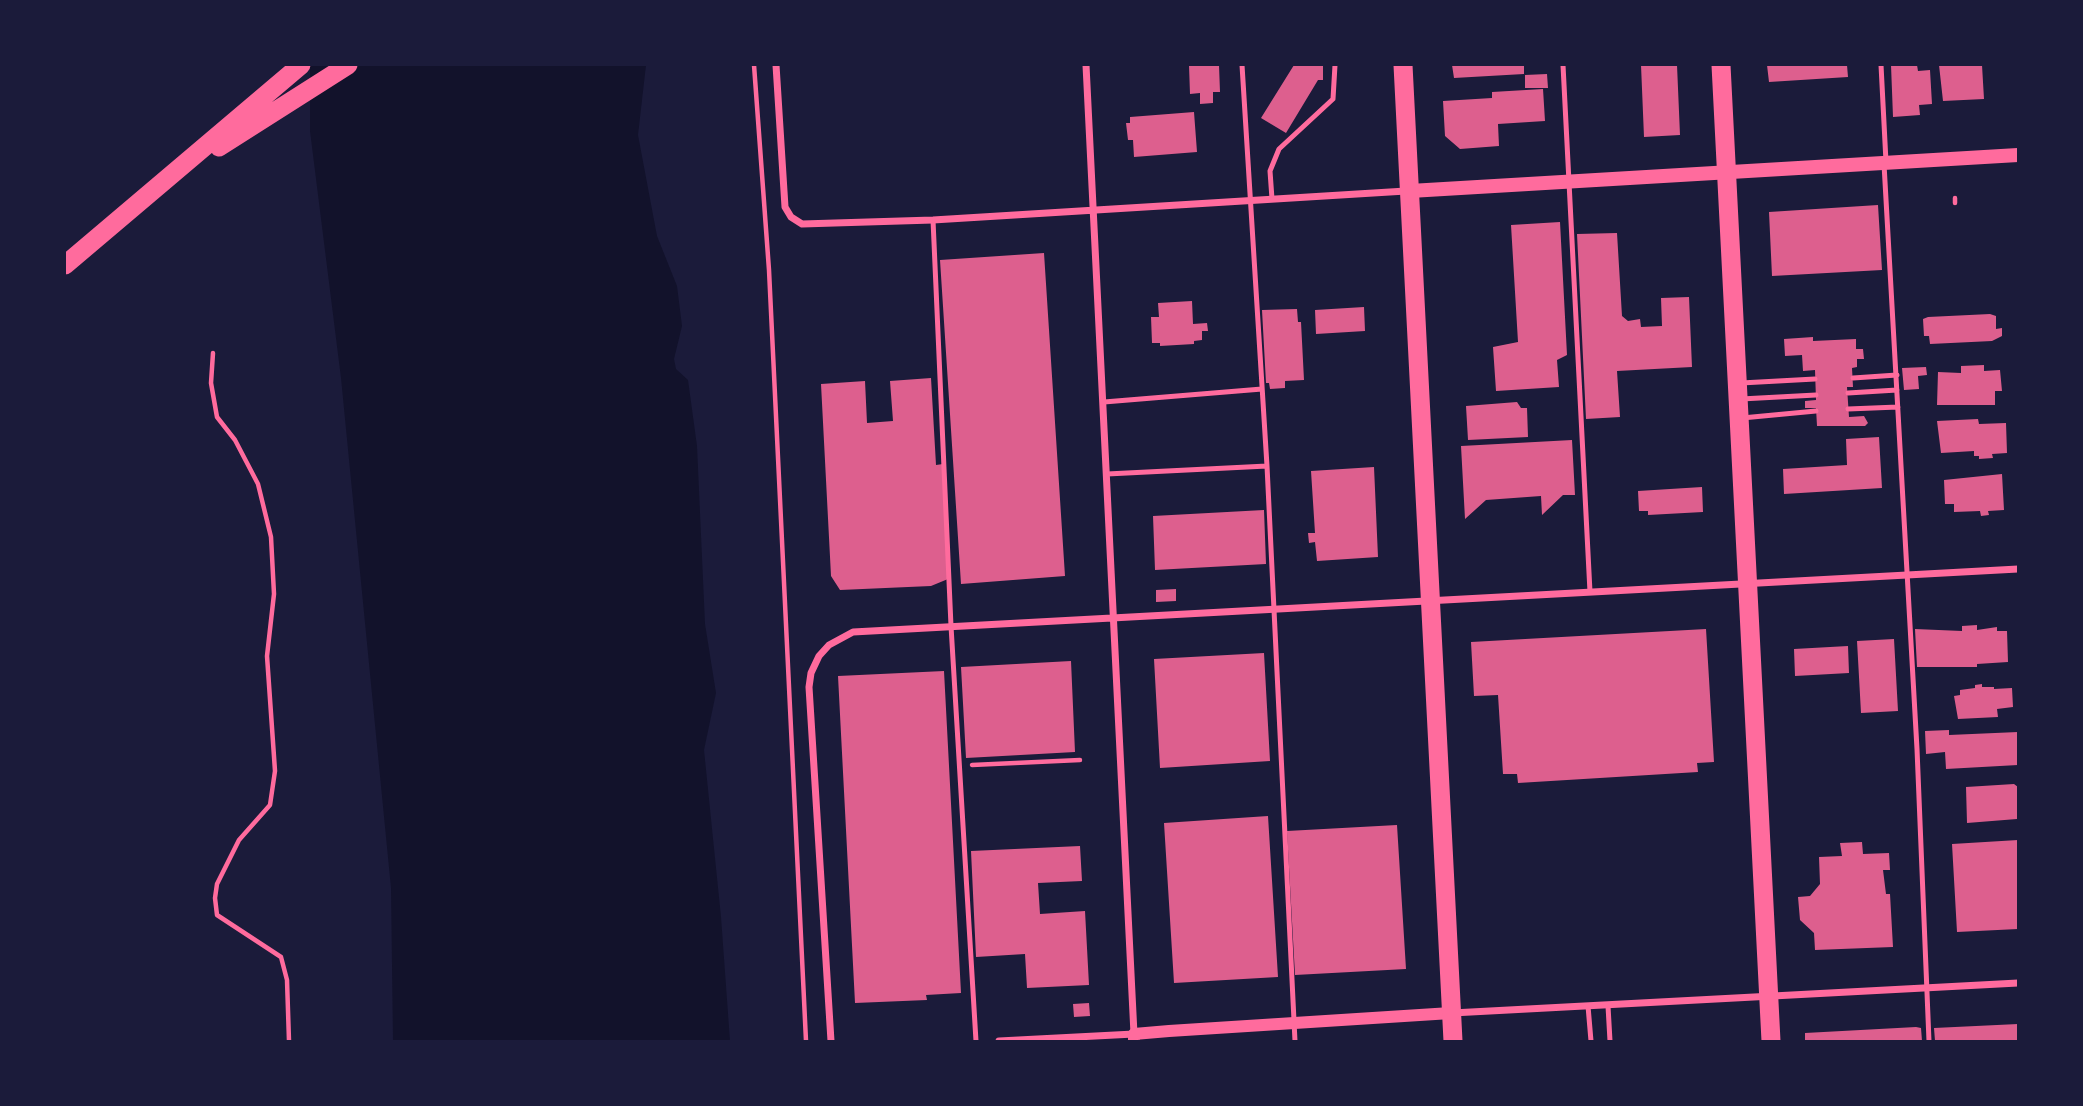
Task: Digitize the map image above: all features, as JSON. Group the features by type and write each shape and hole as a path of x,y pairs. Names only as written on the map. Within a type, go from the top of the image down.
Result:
{"highway":[{"path":"65,265 301,65"},
{"path":"150,191 326,65"},
{"path":"150,191 348,65"},
{"path":"1403,65 1453,1041"},
{"path":"1721,65 1771,1041"}],"main road":[{"path":"1410,191 1569,184 2018,155"}],"street":[{"path":"776,65 785,207 791,217 802,224 933,220 1410,191"},
{"path":"1086,65 1104,402 1111,618 1134,1038"},
{"path":"831,1041 809,687 811,673 819,656 829,645 853,632 2018,569"},
{"path":"999,1041 1134,1038 1293,1022 2018,982"}],"lane":[{"path":"1242,65 1267,466 1295,1041"},
{"path":"1272,199 1270,171 1279,149 1333,99 1335,65"},
{"path":"1563,65 1590,592"},
{"path":"1881,65 1929,1041"},
{"path":"933,220 951,626 976,1041"},
{"path":"1853,378 1896,375"},
{"path":"1738,400 1815,379"},
{"path":"1104,402 1262,389"},
{"path":"1848,393 1897,390"},
{"path":"1738,400 1816,394"},
{"path":"1738,400 1816,411"},
{"path":"1849,409 1898,407"},
{"path":"1107,474 1267,466"},
{"path":"1588,1006 1591,1041"},
{"path":"1608,1006 1610,1041"}],"path":[{"path":"754,65 769,270 806,1041"},
{"path":"212,353 211,383 217,417 235,440 258,484 271,537 274,594 267,656 275,771 270,805 239,841 217,884 215,898 217,915 281,957 287,980 289,1041"},
{"path":"960,766 1080,760"}],"shaded area":[{"path":"310,65 646,65 638,135 657,236 677,286 682,326 674,359 676,369 688,380 697,446 705,624 716,693 704,750 730,1041 393,1041 391,888 341,378 310,131"}],"building":[{"path":"1189,65 1219,65 1220,92 1213,92 1213,103 1200,104 1200,93 1190,94"},
{"path":"1294,65 1323,65 1323,80 1318,80 1286,133 1261,118"},
{"path":"1452,65 1524,65 1524,74 1454,78"},
{"path":"1641,65 1677,65 1680,135 1644,137"},
{"path":"1767,65 1847,65 1848,77 1769,82"},
{"path":"1891,65 1917,65 1918,71 1930,70 1932,104 1919,105 1920,115 1893,117"},
{"path":"1939,65 1982,65 1984,99 1943,101"},
{"path":"1547,74 1548,88 1525,88 1525,75"},
{"path":"1543,89 1545,121 1498,124 1499,146 1460,149 1445,136 1443,101 1492,98 1492,92"},
{"path":"1194,112 1197,152 1134,157 1133,140 1128,140 1126,123 1130,123 1130,117"},
{"path":"1878,205 1882,270 1772,276 1769,212"},
{"path":"1560,222 1567,355 1557,360 1559,387 1496,391 1493,347 1518,342 1511,225"},
{"path":"1617,233 1622,316 1628,321 1640,319 1641,327 1662,326 1661,298 1689,297 1692,367 1617,371 1620,417 1586,419 1577,234"},
{"path":"1044,253 1065,576 961,584 940,260"},
{"path":"1192,301 1193,324 1207,323 1208,331 1202,331 1202,340 1194,341 1194,344 1160,346 1160,343 1152,343 1151,317 1159,317 1158,303"},
{"path":"1364,307 1365,331 1316,334 1315,310"},
{"path":"1297,309 1298,322 1301,322 1304,380 1285,381 1285,388 1270,389 1269,383 1266,383 1262,310"},
{"path":"1996,316 1996,329 2002,328 2002,336 1992,341 1930,344 1929,336 1924,336 1923,319 1928,317"},
{"path":"1813,337 1813,341 1856,339 1856,349 1863,349 1864,359 1857,359 1857,367 1852,368 1853,387 1847,387 1849,417 1864,416 1868,423 1865,426 1817,426 1816,408 1805,408 1805,401 1816,400 1815,370 1803,371 1802,355 1785,356 1784,339"},
{"path":"1984,365 1984,371 2000,370 2002,391 1995,391 1995,405 1937,405 1938,372 1961,373 1961,366"},
{"path":"1926,367 1927,375 1918,376 1919,389 1904,390 1902,368"},
{"path":"931,378 936,465 943,464 948,579 931,586 840,590 831,576 821,384 865,381 867,423 893,421 890,381"},
{"path":"1517,402 1521,408 1527,408 1528,437 1468,440 1466,406"},
{"path":"1978,419 1979,424 2006,423 2007,453 1992,454 1993,458 1979,459 1979,456 1974,456 1974,451 1941,453 1937,421"},
{"path":"1879,437 1882,488 1784,494 1783,469 1847,465 1846,439"},
{"path":"1572,440 1575,495 1563,495 1542,515 1541,496 1486,500 1465,519 1461,446"},
{"path":"1374,467 1378,557 1317,561 1315,542 1309,543 1308,533 1315,533 1311,471"},
{"path":"2002,474 2004,510 1988,511 1989,515 1981,516 1980,511 1954,512 1954,504 1945,504 1944,480"},
{"path":"1702,487 1703,512 1648,515 1648,511 1639,511 1638,491"},
{"path":"1264,510 1266,564 1155,570 1153,516"},
{"path":"1176,589 1176,601 1156,602 1156,590"},
{"path":"1977,625 1977,630 1997,627 1997,631 2007,631 2008,662 1977,664 1977,667 1917,667 1915,629 1962,631 1962,626"},
{"path":"1706,629 1714,762 1697,763 1698,772 1518,783 1517,774 1503,774 1498,695 1474,696 1471,642"},
{"path":"1894,639 1898,711 1861,713 1857,641"},
{"path":"1848,646 1849,673 1795,676 1794,649"},
{"path":"1264,653 1270,761 1160,768 1154,659"},
{"path":"1071,661 1075,752 966,758 961,667"},
{"path":"944,671 961,993 926,995 927,1000 855,1003 838,676"},
{"path":"1982,684 1982,687 1994,689 2012,688 2013,707 1997,709 1998,717 1958,719 1954,696 1960,695 1960,690"},
{"path":"1949,730 1949,735 2018,732 2018,765 1946,769 1945,752 1926,754 1925,731"},
{"path":"2014,784 2018,787 2017,819 1967,823 1966,787"},
{"path":"1268,816 1278,977 1174,983 1164,823"},
{"path":"1397,825 1406,969 1295,975 1287,831"},
{"path":"2018,840 2018,929 1957,932 1952,844"},
{"path":"1862,842 1863,854 1889,853 1890,870 1883,870 1886,894 1890,894 1893,947 1815,950 1814,933 1800,920 1798,897 1810,896 1820,884 1819,857 1842,856 1840,843"},
{"path":"1080,846 1082,881 1038,883 1040,914 1085,911 1089,985 1027,988 1025,954 976,957 971,851"},
{"path":"1089,1003 1090,1016 1074,1017 1073,1004"},
{"path":"2018,1024 2018,1041 1935,1041 1934,1028"},
{"path":"1921,1028 1922,1041 1805,1041 1805,1033"}]}
